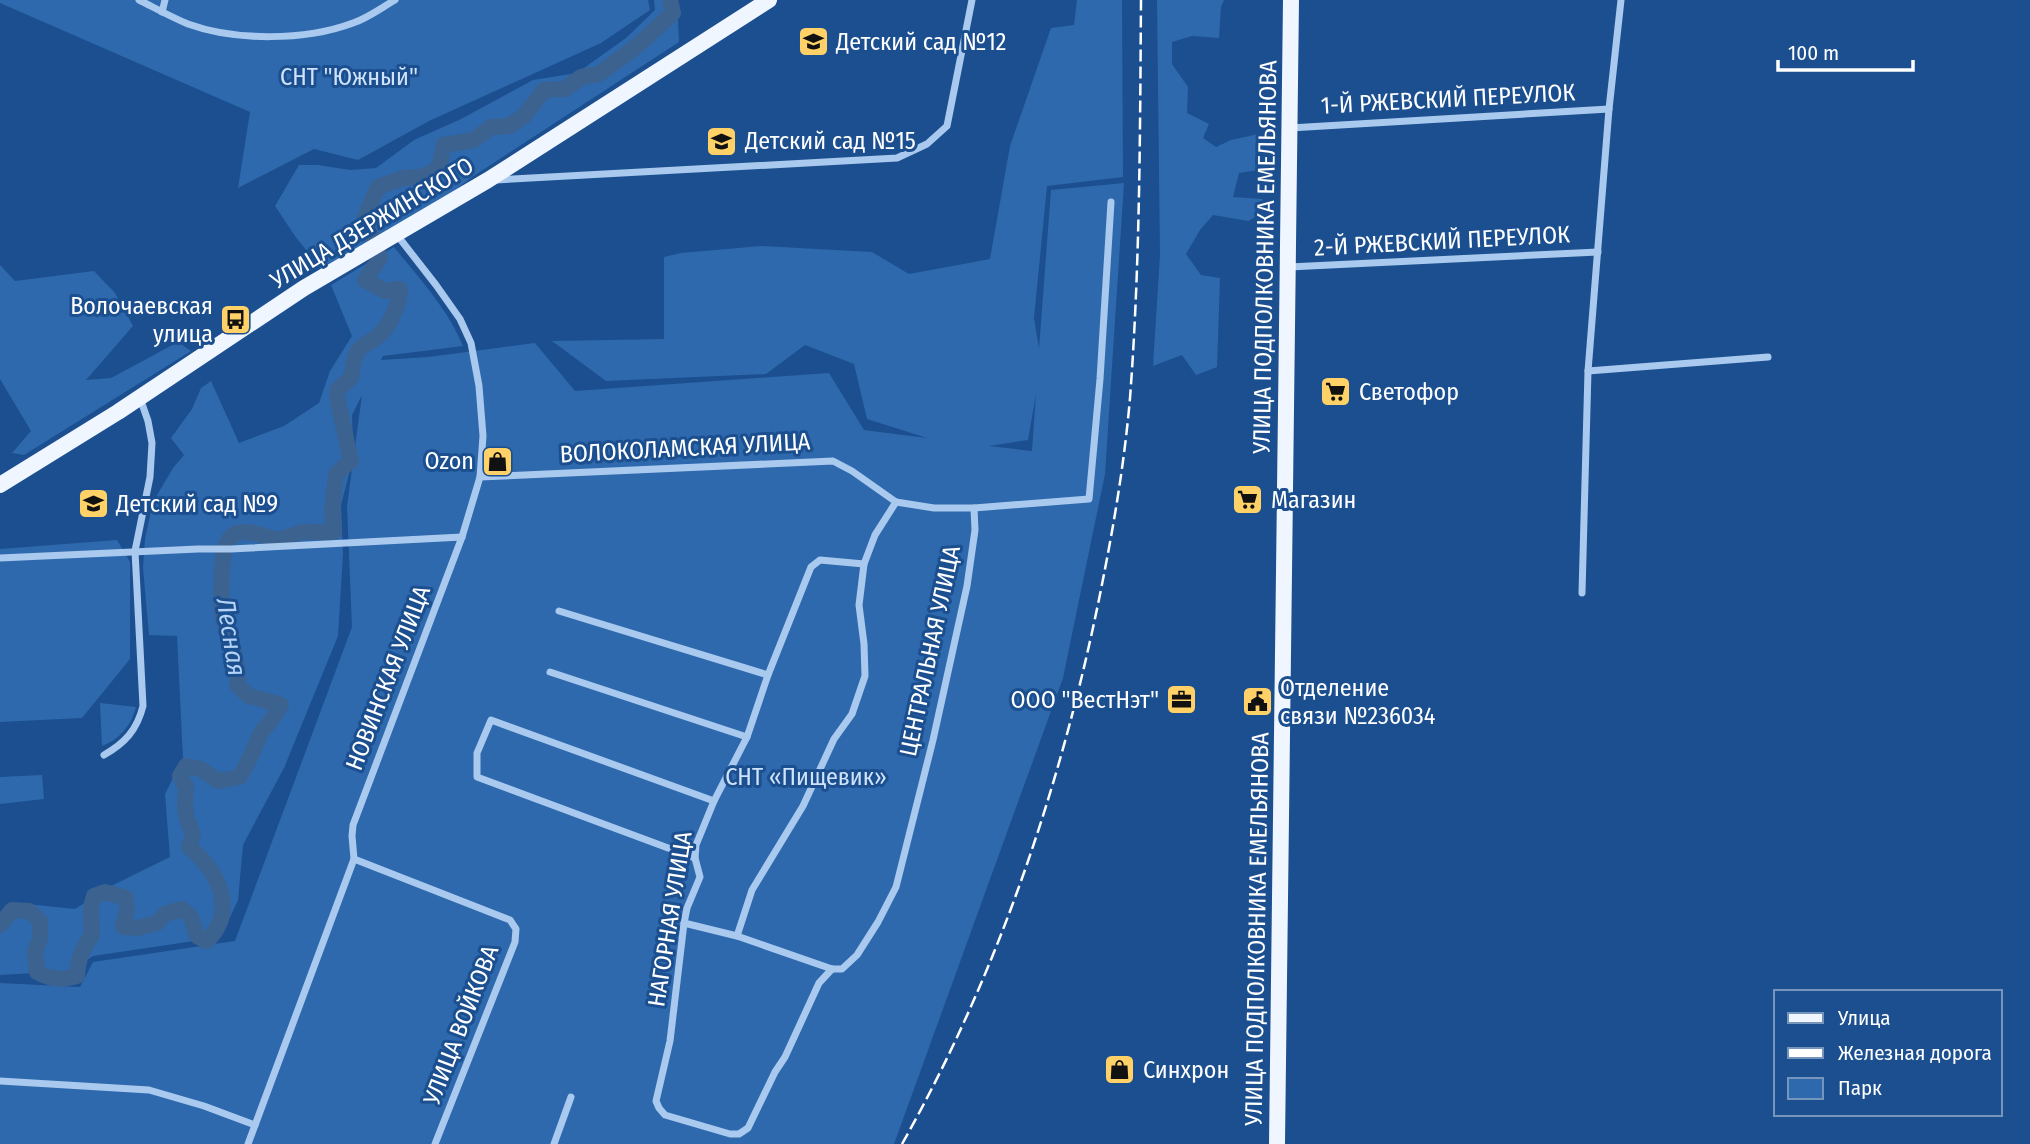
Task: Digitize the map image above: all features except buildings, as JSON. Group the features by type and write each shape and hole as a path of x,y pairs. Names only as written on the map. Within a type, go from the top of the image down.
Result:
{"main road":[{"name":"УЛИЦА ДЗЕРЖИНСКОГО","path":"0,485 140,397 304,288 488,180 769,0"},
{"name":"УЛИЦА ПОДПОЛКОВНИКА ЕМЕЛЬЯНОВА","path":"1277,1144 1291,0"}],"street":[{"path":"139,0 189,24 226,33 281,36 308,34 353,23 395,0"},
{"path":"162,12 165,0"},
{"path":"488,180 897,158 927,145 947,126 972,0"},
{"path":"1582,593 1588,371 1609,109 1621,0"},
{"name":"1-Й РЖЕВСКИЙ ПЕРЕУЛОК","path":"1289,128 1609,109"},
{"name":"ВОЛОКОЛАМСКАЯ УЛИЦА","path":"480,477 833,461 896,502 934,508 974,508 1089,499 1100,379 1111,202"},
{"name":"НОВИНСКАЯ УЛИЦА","path":"248,1144 354,859 353,825 462,537 480,477 482,423 471,343 460,319 397,235"},
{"name":"2-Й РЖЕВСКИЙ ПЕРЕУЛОК","path":"1288,267 1598,252"},
{"path":"1588,371 1768,358"},
{"path":"104,755 125,742 133,732 143,706 135,551 150,477 152,443 140,397"},
{"path":"737,936 751,890 803,806 834,739 852,714 865,676 859,605 864,564 875,535 896,502"},
{"name":"ЦЕНТРАЛЬНАЯ УЛИЦА","path":"748,1128 819,983 832,969 842,969 857,955 896,887 936,728 967,586 975,530 974,508"},
{"path":"0,558 135,551 231,550 462,537"},
{"name":"НАГОРНАЯ УЛИЦА","path":"748,1128 739,1134 730,1134 666,1115 656,1101 670,1041 684,923 700,877 695,858 696,845 714,800 747,737 768,675 811,567 820,560 864,564"},
{"path":"559,611 768,675"},
{"path":"550,672 747,737"},
{"path":"695,858 477,777 477,753 491,720 714,800"},
{"name":"УЛИЦА ВОЙКОВА","path":"354,859 510,920 516,929 515,942 435,1144"},
{"path":"684,923 737,936 832,969"},
{"path":"0,1081 149,1090 255,1125"},
{"path":"554,1144 571,1097"}],"green space":[{"name":"СНТ \"Южный\"","path":"0,0 648,0 650,10 601,43 429,121 358,160 314,149 238,188 250,112 0,3"},
{"path":"654,0 677,0 679,42 472,177 444,199 321,269 275,206 299,165 350,170 376,168 414,140 461,119 533,80 577,73 626,38 655,10"},
{"name":"СНТ «Пищевик»","path":"1077,0 1122,0 1123,177 1047,186 1034,318 1039,349 1051,190 1124,183 1105,474 1063,678 894,1144 0,1144 0,983 80,987 93,962 235,941 352,627 347,506 362,395 352,415 353,443 341,505 343,554 338,636 284,768 243,845 238,900 221,937 93,956 70,971 0,975 0,914 27,904 75,909 113,885 170,857 165,794 183,758 177,636 149,635 143,568 145,539 153,502 184,455 171,438 192,409 201,388 211,381 239,443 284,426 319,403 330,371 352,336 331,285 394,247 441,307 463,346 383,356 381,360 428,357 535,343 575,391 829,373 864,430 927,438 867,419 854,364 805,345 766,374 606,381 552,341 664,339 664,257 681,253 761,246 872,252 909,274 990,259 1010,146 1051,28 1074,25","holes":["1036,394 1032,451 989,446 1028,440"]},
{"path":"1157,0 1224,0 1219,38 1192,36 1172,42 1172,64 1188,87 1187,113 1209,124 1203,138 1216,147 1231,140 1263,133 1266,169 1239,173 1233,197 1262,199 1268,210 1248,221 1213,215 1200,230 1186,254 1201,275 1220,278 1217,367 1196,375 1182,355 1153,366 1160,255"},
{"path":"0,265 15,281 94,271 115,293 133,326 86,380 111,378 178,342 191,351 24,455 12,453 31,431 0,379"},
{"path":"117,540 130,562 130,659 82,718 0,722 0,549"},
{"path":"100,703 136,707 124,731 102,746"},
{"path":"42,775 44,799 0,804 0,777"}],"waterway":[{"name":"Лесная","path":"0,925 12,910 29,911 40,921 40,938 35,952 37,972 61,979 77,976 81,954 92,935 91,907 94,896 105,892 126,898 127,912 123,927 137,928 157,923 165,914 182,909 191,917 197,936 207,941 216,929 223,904 220,891 208,867 189,847 193,834 185,808 186,787 180,776 186,766 201,769 218,781 240,777 261,732 281,705 249,696 237,685 237,666 221,608 224,550 236,533 252,533 280,539 302,532 334,532 332,511 336,474 351,461 337,390 351,378 359,349 376,338 389,322 396,309 400,289 385,291 365,280 380,258 365,217 378,187 403,178 423,177 439,168 444,145 474,140 491,127 509,126 524,116 544,90 565,89 581,77 599,74 637,46 673,13 670,0"}],"railway":[{"path":"902,1144 971,1007 1027,865 1071,718 1105,569 1126,441 1130,398 1138,249 1141,0"}],"place":[{"name":"Детский сад №12","path":"813,42"},
{"name":"Детский сад №15","path":"722,141"},
{"name":"Волочаевская улица","path":"236,320"},
{"name":"Светофор","path":"1336,392"},
{"name":"Ozon","path":"497,461"},
{"name":"Магазин","path":"1248,500"},
{"name":"Детский сад №9","path":"93,504"},
{"name":"ООО \"ВестНэт\"","path":"1182,700"},
{"name":"Отделение связи №236034","path":"1257,702"},
{"name":"Синхрон","path":"1120,1070"}]}
